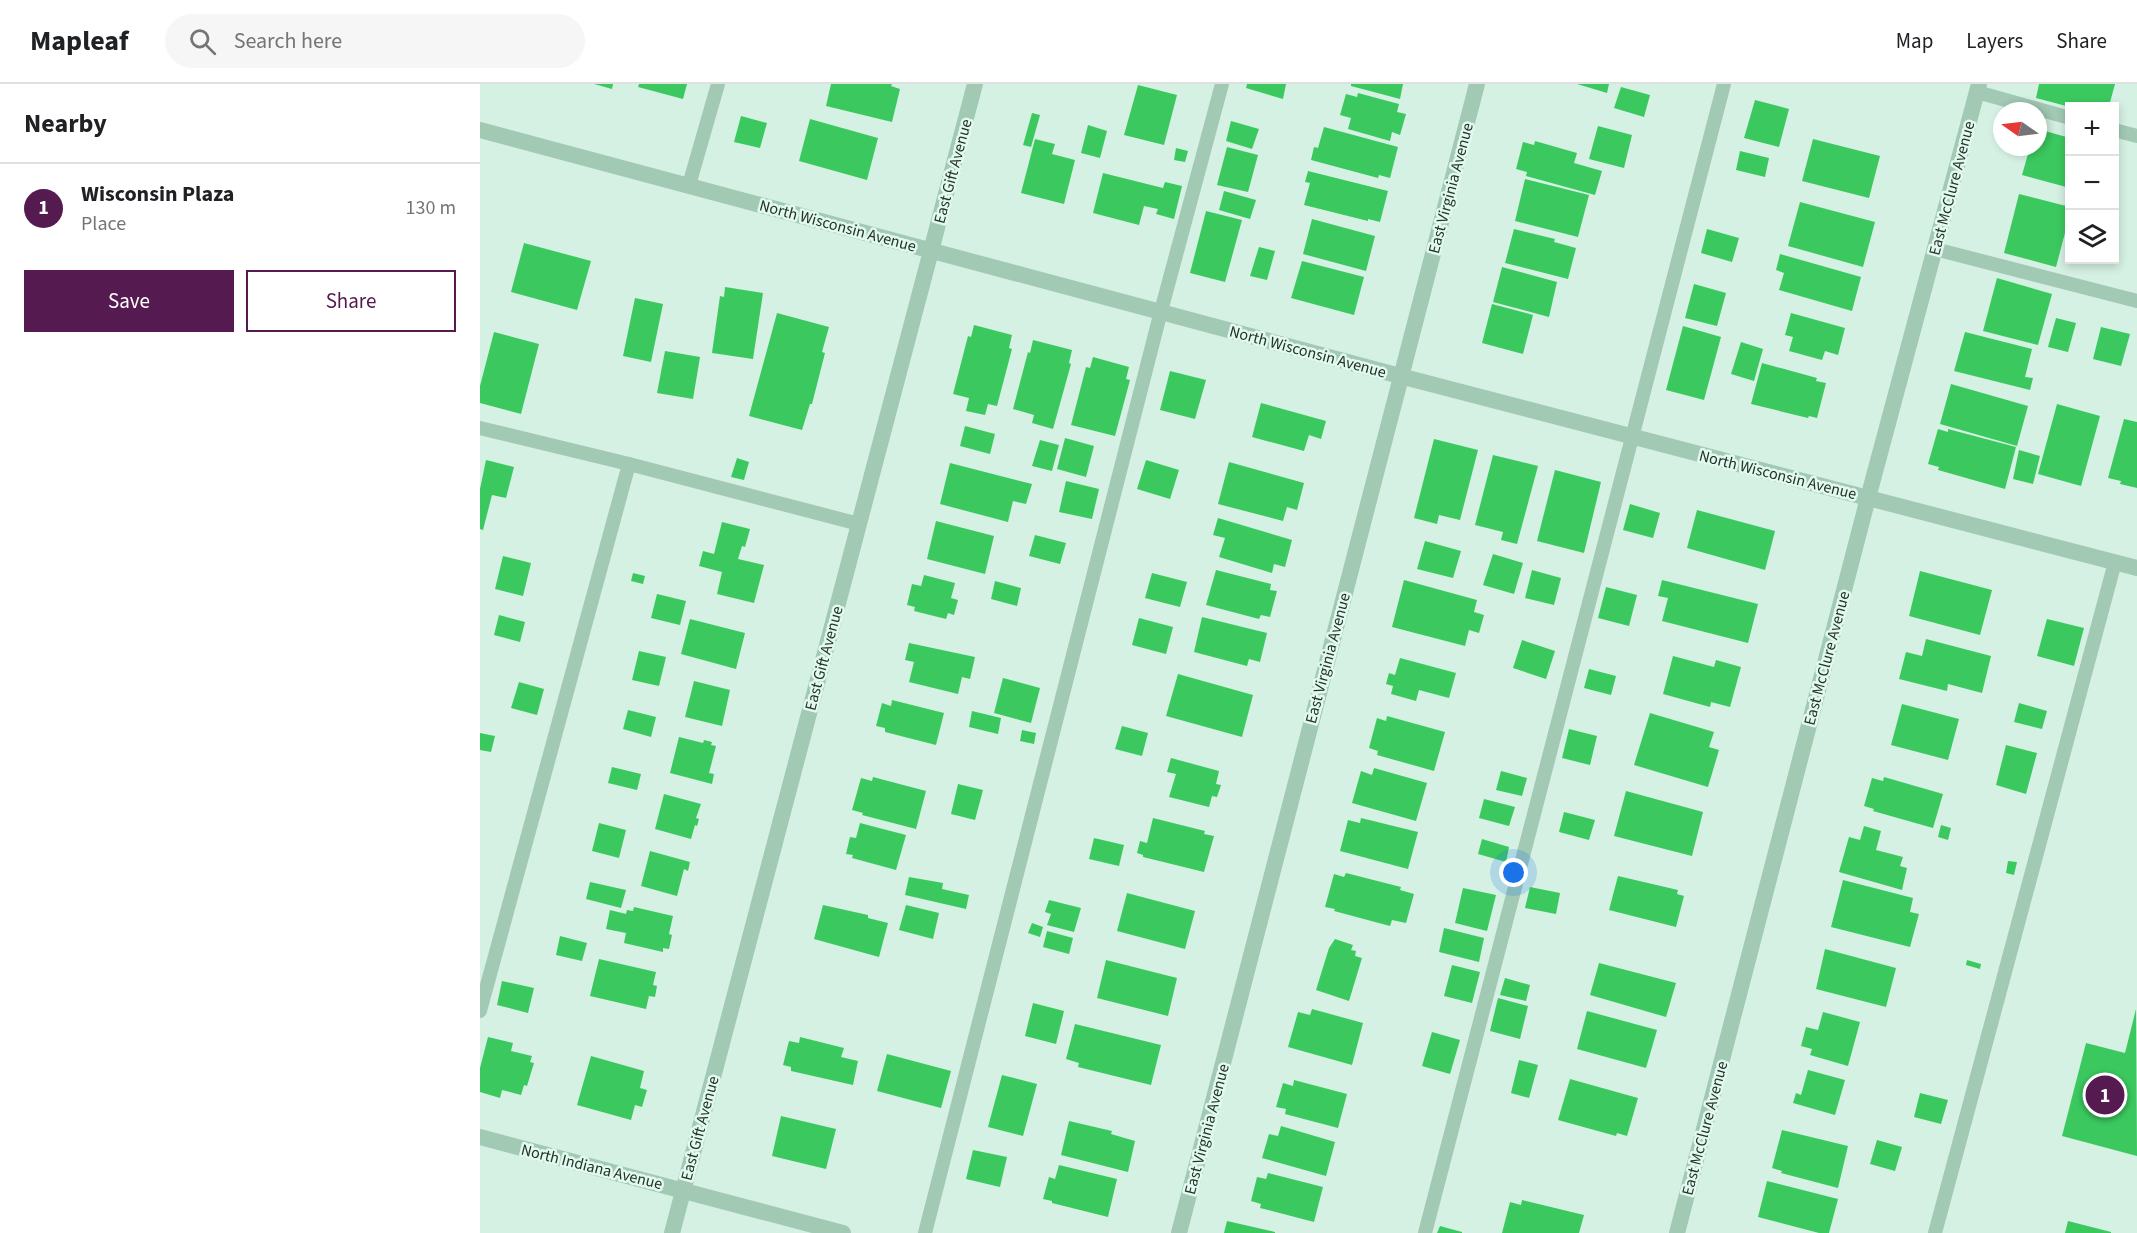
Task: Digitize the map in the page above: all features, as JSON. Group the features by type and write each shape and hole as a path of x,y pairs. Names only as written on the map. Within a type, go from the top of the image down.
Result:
{"street":[{"name":"East Gift Avenue","path":"672,1233 975,84"},
{"name":"East Virginia Avenue","path":"1179,1233 1477,84"},
{"name":"East McClure Avenue","path":"1677,1233 1868,498 1978,88"},
{"name":"North Wisconsin Avenue","path":"480,130 1400,376 2137,568"},
{"name":"North Indiana Avenue","path":"480,1137 843,1233"}],"lane":[{"path":"689,185 718,84"},
{"path":"925,1233 1161,311 1222,84"},
{"path":"1425,1233 1724,84"},
{"path":"1978,88 2065,116"},
{"path":"2119,131 2137,136"},
{"path":"1935,249 2137,302"},
{"path":"480,428 859,524"},
{"path":"480,1011 629,464"},
{"path":"1935,1233 2115,562"}],"building":[{"path":"594,84 613,84 612,89"},
{"path":"639,84 687,84 683,99 638,87"},
{"path":"831,84 892,84 891,86 900,89 892,122 826,106"},
{"path":"1247,84 1286,84 1283,99 1246,88"},
{"path":"1351,84 1403,84 1400,99 1351,86"},
{"path":"1577,84 1609,84 1607,93"},
{"path":"2039,84 2115,84 2110,102 2065,102 2065,106 2036,98"},
{"path":"1138,85 1177,95 1164,145 1124,135"},
{"path":"1621,87 1650,95 1644,117 1614,108"},
{"path":"1358,93 1399,104 1397,112 1406,114 1400,135 1392,132 1390,141 1348,129 1351,118 1340,115 1346,94 1357,97"},
{"path":"1755,100 1789,109 1779,147 1744,138"},
{"path":"1032,113 1040,115 1031,147 1023,145"},
{"path":"741,116 767,123 760,148 734,142"},
{"path":"810,119 878,138 867,180 799,161"},
{"path":"1231,121 1259,129 1252,149 1226,141"},
{"path":"1088,125 1107,131 1100,158 1081,153"},
{"path":"1598,126 1632,135 1624,168 1589,159"},
{"path":"1324,127 1398,147 1390,178 1379,175 1378,178 1311,160 1314,147 1318,148"},
{"path":"2047,132 2065,137 2065,187 2022,175 2027,156 2047,156"},
{"path":"1035,139 1055,144 1052,154 1075,160 1064,204 1021,193"},
{"path":"1813,139 1880,156 1869,198 1802,181"},
{"path":"1535,141 1577,153 1574,163 1602,171 1595,195 1526,176 1527,172 1516,169 1523,142 1534,145"},
{"path":"1227,147 1258,155 1248,192 1217,185"},
{"path":"1176,148 1188,151 1185,162 1174,160"},
{"path":"1740,151 1769,158 1765,177 1736,170"},
{"path":"1308,171 1388,191 1380,222 1304,205 1310,183 1305,182"},
{"path":"1103,173 1163,188 1165,182 1182,186 1174,219 1156,214 1158,209 1144,206 1139,225 1093,213"},
{"path":"1525,179 1589,195 1578,237 1515,221"},
{"path":"1224,191 1256,200 1250,219 1219,210"},
{"path":"2019,194 2065,206 2065,233 2056,267 2004,253"},
{"path":"1800,202 1875,222 1863,267 1788,246"},
{"path":"1206,211 1242,220 1225,282 1190,273"},
{"path":"1312,219 1375,236 1366,271 1303,254"},
{"path":"1514,229 1555,239 1554,242 1576,248 1568,279 1505,263"},
{"path":"1707,229 1739,238 1732,262 1701,253"},
{"path":"524,243 591,261 577,310 511,292"},
{"path":"1259,247 1275,251 1267,280 1250,276"},
{"path":"1780,254 1861,277 1852,311 1779,290 1784,273 1776,270"},
{"path":"1302,261 1364,277 1354,315 1291,298"},
{"path":"1502,267 1557,282 1549,317 1493,302"},
{"path":"1997,278 2052,294 2038,345 1983,331"},
{"path":"1694,284 1726,293 1717,326 1685,318"},
{"path":"725,287 763,293 753,359 712,353 720,296 724,297"},
{"path":"635,298 663,304 651,362 623,356"},
{"path":"1492,304 1533,315 1523,354 1482,343"},
{"path":"777,313 829,327 812,404 810,404 802,430 749,416"},
{"path":"1791,313 1845,328 1838,355 1825,351 1822,360 1789,351 1793,337 1785,335"},
{"path":"2056,318 2076,323 2068,352 2048,347"},
{"path":"974,325 1012,335 1009,348 1012,349 997,406 988,404 985,415 966,411 969,398 953,394 968,336 971,337"},
{"path":"1683,326 1721,337 1704,400 1666,390"},
{"path":"2101,327 2130,334 2121,366 2093,359"},
{"path":"494,332 539,344 521,414 480,403 480,386"},
{"path":"1965,332 2032,349 2025,377 2033,378 2030,390 1954,371"},
{"path":"1033,340 1072,350 1069,363 1071,364 1053,429 1032,423 1034,415 1013,409"},
{"path":"1741,342 1763,349 1754,381 1731,374"},
{"path":"665,351 700,357 693,399 657,393"},
{"path":"1093,357 1129,367 1126,379 1130,380 1115,436 1071,425 1086,367 1090,368"},
{"path":"1762,363 1817,378 1816,381 1826,383 1817,418 1809,416 1808,418 1751,404"},
{"path":"1170,371 1206,380 1195,419 1160,410"},
{"path":"1951,384 2028,406 2017,446 1940,424"},
{"path":"1261,403 1326,421 1321,439 1309,435 1304,451 1252,437"},
{"path":"2057,404 2100,416 2081,486 2038,474"},
{"path":"2124,419 2137,422 2137,488 2108,478"},
{"path":"965,426 995,434 990,454 960,446"},
{"path":"1938,429 1948,432 1948,429 2016,447 2005,489 1938,470 1939,467 1928,464"},
{"path":"1065,438 1094,446 1086,477 1057,469"},
{"path":"1434,439 1478,450 1460,520 1439,515 1437,524 1414,518"},
{"path":"1040,440 1059,445 1052,471 1032,466"},
{"path":"2019,450 2040,456 2033,484 2013,479"},
{"path":"1493,455 1538,466 1517,544 1501,540 1503,532 1475,525"},
{"path":"737,458 749,462 744,480 731,477"},
{"path":"486,460 514,467 506,498 492,495 483,530 480,529 480,489"},
{"path":"1146,460 1179,470 1170,499 1137,489"},
{"path":"1229,462 1304,483 1297,510 1287,507 1283,521 1218,504"},
{"path":"950,463 1032,484 1026,504 1013,501 1008,522 940,504"},
{"path":"1555,470 1601,482 1584,553 1537,541"},
{"path":"1066,481 1099,489 1092,519 1059,512"},
{"path":"1630,504 1660,513 1653,538 1623,530"},
{"path":"1697,510 1775,531 1765,570 1687,548"},
{"path":"1218,518 1292,540 1285,567 1274,564 1272,573 1219,557 1225,538 1213,535"},
{"path":"936,521 994,536 985,574 927,559"},
{"path":"722,522 750,529 745,547 742,546 738,559 764,565 754,603 717,594 722,572 699,566 703,551 714,554"},
{"path":"1035,535 1066,543 1060,564 1029,556"},
{"path":"1425,541 1461,551 1453,578 1417,569"},
{"path":"1493,554 1523,563 1514,594 1483,585"},
{"path":"503,556 531,563 523,596 495,589"},
{"path":"1216,570 1271,584 1270,590 1277,591 1270,617 1261,615 1259,619 1206,605"},
{"path":"1532,570 1561,578 1554,605 1525,598"},
{"path":"1920,571 1992,590 1980,635 1909,616"},
{"path":"633,573 645,576 643,584 631,581"},
{"path":"1152,573 1187,582 1180,607 1145,598"},
{"path":"924,575 955,583 951,598 958,600 954,615 948,613 946,619 914,611 915,607 907,605 912,584 921,586"},
{"path":"1404,580 1477,600 1474,612 1484,615 1479,633 1469,630 1465,646 1392,627"},
{"path":"1662,580 1758,604 1748,643 1662,621 1668,598 1658,596"},
{"path":"995,581 1021,588 1017,606 991,599"},
{"path":"1606,587 1637,595 1629,626 1598,618"},
{"path":"657,594 686,601 680,625 651,618"},
{"path":"499,615 525,622 520,642 494,635"},
{"path":"1202,617 1267,633 1260,662 1249,659 1247,666 1194,652"},
{"path":"1139,618 1173,627 1166,654 1132,645"},
{"path":"690,619 745,633 736,669 681,654"},
{"path":"2047,619 2084,628 2074,666 2037,656"},
{"path":"1926,639 1991,656 1982,693 1948,684 1947,691 1899,679 1906,652 1922,656"},
{"path":"1522,640 1555,651 1546,679 1513,668"},
{"path":"909,643 975,657 970,679 962,677 958,694 909,682 914,662 905,660"},
{"path":"639,651 666,657 659,686 632,680"},
{"path":"1673,656 1714,667 1716,660 1741,667 1730,707 1711,702 1710,707 1663,694"},
{"path":"1400,658 1456,673 1449,698 1419,690 1416,701 1391,694 1393,686 1386,684 1389,673 1395,675"},
{"path":"1589,669 1616,676 1611,695 1584,688"},
{"path":"1178,674 1253,695 1242,737 1166,716"},
{"path":"1003,678 1040,688 1031,723 994,713"},
{"path":"694,681 730,690 722,726 685,717"},
{"path":"519,682 544,689 537,715 511,708"},
{"path":"892,700 944,713 936,745 885,732 885,728 876,726 882,703 891,706"},
{"path":"2019,703 2047,711 2042,729 2014,722"},
{"path":"1902,704 1959,719 1948,760 1891,745"},
{"path":"628,710 656,717 651,737 623,729"},
{"path":"972,711 1001,718 998,734 969,727"},
{"path":"1650,713 1714,732 1709,747 1719,750 1708,787 1634,765"},
{"path":"1387,716 1445,732 1434,771 1377,755 1378,751 1369,748 1377,718 1386,721"},
{"path":"1122,726 1148,733 1142,756 1115,749"},
{"path":"1569,729 1597,736 1590,765 1562,758"},
{"path":"1022,730 1036,733 1034,744 1020,741"},
{"path":"480,733 495,736 491,752 480,750"},
{"path":"679,737 703,743 704,740 716,746 709,773 714,774 712,784 670,773"},
{"path":"2006,745 2037,753 2026,794 1996,785"},
{"path":"1171,758 1219,771 1216,784 1221,785 1217,797 1212,796 1209,807 1169,797 1176,774 1167,772"},
{"path":"612,767 641,774 637,790 608,783"},
{"path":"1374,768 1427,783 1416,821 1352,803 1361,771 1372,775"},
{"path":"1501,771 1527,778 1522,796 1496,790"},
{"path":"873,777 926,791 916,829 862,815 863,813 852,810 861,778 872,781"},
{"path":"1884,777 1943,794 1933,828 1873,811 1874,809 1864,806 1872,778 1883,781"},
{"path":"958,784 983,790 975,820 951,814"},
{"path":"1626,791 1703,812 1692,856 1614,836"},
{"path":"664,794 701,804 696,818 699,819 697,826 695,825 691,839 655,829"},
{"path":"1484,799 1515,807 1509,826 1479,818"},
{"path":"1564,812 1595,820 1589,840 1559,832"},
{"path":"1153,818 1205,831 1204,834 1214,836 1204,872 1143,857 1137,853 1140,841 1147,843"},
{"path":"1361,818 1418,832 1408,869 1340,851 1348,820 1360,823"},
{"path":"599,823 626,830 619,858 592,851"},
{"path":"860,823 906,835 896,870 852,858 853,855 846,854 850,837 856,838"},
{"path":"1941,825 1951,828 1948,840 1938,837"},
{"path":"1864,826 1881,831 1876,850 1903,857 1900,866 1907,868 1902,890 1839,872 1849,837 1860,840"},
{"path":"1094,838 1124,845 1119,866 1089,859"},
{"path":"1482,839 1509,847 1506,862 1478,854"},
{"path":"650,851 690,862 688,871 684,869 677,896 641,886"},
{"path":"2008,861 2017,862 2014,875 2006,873"},
{"path":"1346,873 1401,887 1400,890 1414,894 1406,923 1392,920 1390,926 1325,907 1334,874 1344,877"},
{"path":"1618,876 1678,890 1677,894 1684,896 1676,927 1609,910"},
{"path":"909,877 943,883 942,889 969,895 966,909 905,895"},
{"path":"1843,880 1913,898 1910,912 1919,914 1910,947 1831,927"},
{"path":"590,882 626,890 621,908 586,899"},
{"path":"1530,887 1560,893 1556,914 1525,908"},
{"path":"1463,888 1496,895 1487,931 1455,923"},
{"path":"1127,893 1195,911 1185,949 1117,931"},
{"path":"1049,900 1081,908 1074,932 1047,925 1051,914 1045,912"},
{"path":"823,905 868,915 868,918 888,923 879,957 814,939"},
{"path":"906,905 939,913 933,939 899,930"},
{"path":"634,907 673,916 669,934 672,935 669,949 663,948 663,952 624,943 626,933 606,929 610,910 626,914 627,910 633,911"},
{"path":"1032,923 1043,927 1040,937 1028,933"},
{"path":"1444,928 1484,938 1479,962 1439,952"},
{"path":"1047,931 1073,938 1069,954 1043,947"},
{"path":"560,936 587,943 582,961 556,955"},
{"path":"1335,939 1353,945 1351,950 1356,951 1355,956 1362,958 1349,1001 1316,990 1329,948"},
{"path":"1825,949 1896,968 1886,1007 1816,989"},
{"path":"599,959 656,972 653,985 657,986 655,997 649,996 646,1009 590,996"},
{"path":"1106,960 1177,978 1168,1016 1097,998"},
{"path":"1967,960 1981,964 1980,969 1966,965"},
{"path":"1599,963 1676,983 1666,1017 1590,995"},
{"path":"1452,965 1480,972 1472,1003 1444,996"},
{"path":"1505,978 1530,985 1526,1001 1500,995"},
{"path":"502,981 534,988 528,1013 497,1005"},
{"path":"1498,998 1528,1006 1520,1039 1490,1031"},
{"path":"1033,1003 1064,1011 1056,1044 1025,1036"},
{"path":"1312,1009 1363,1023 1352,1065 1288,1047 1298,1012 1310,1015"},
{"path":"2136,1009 2137,1156 2062,1136 2086,1043 2125,1053"},
{"path":"1587,1011 1657,1030 1646,1068 1577,1049"},
{"path":"1823,1012 1860,1022 1848,1066 1810,1055 1812,1049 1801,1046 1806,1027 1818,1030"},
{"path":"1075,1024 1161,1045 1151,1085 1078,1067 1079,1063 1066,1059"},
{"path":"1432,1032 1460,1040 1450,1074 1422,1066"},
{"path":"488,1037 513,1043 511,1051 532,1056 530,1062 534,1063 527,1086 524,1085 521,1095 502,1090 500,1098 480,1092 480,1068"},
{"path":"800,1037 844,1048 841,1057 858,1061 853,1085 791,1071 791,1067 783,1065 789,1041 799,1043"},
{"path":"887,1054 951,1071 941,1108 877,1091"},
{"path":"591,1056 644,1071 640,1088 647,1090 642,1107 635,1105 631,1120 577,1105"},
{"path":"1519,1060 1538,1065 1529,1098 1511,1093"},
{"path":"1808,1070 1845,1080 1835,1115 1793,1103 1796,1093 1801,1095"},
{"path":"1002,1075 1037,1084 1023,1136 988,1127"},
{"path":"1570,1079 1638,1098 1627,1136 1617,1133 1616,1136 1558,1120"},
{"path":"1294,1080 1347,1094 1338,1128 1285,1114 1286,1109 1276,1107 1283,1083 1293,1086"},
{"path":"1920,1093 1948,1100 1941,1124 1914,1117"},
{"path":"781,1116 836,1129 826,1169 772,1156"},
{"path":"1069,1121 1112,1131 1111,1134 1135,1141 1128,1172 1061,1155"},
{"path":"1281,1126 1335,1142 1326,1176 1262,1158 1269,1134 1278,1136"},
{"path":"1782,1130 1848,1146 1838,1188 1781,1173 1782,1171 1772,1168"},
{"path":"1877,1140 1902,1147 1895,1171 1870,1164"},
{"path":"973,1150 1007,1157 1000,1187 966,1179"},
{"path":"1059,1165 1117,1179 1108,1217 1043,1199 1049,1177 1055,1179"},
{"path":"1268,1173 1323,1187 1314,1222 1260,1208 1261,1204 1251,1201 1257,1177 1266,1179"},
{"path":"1767,1181 1838,1199 1829,1233 1819,1233 1758,1217"},
{"path":"1522,1200 1584,1215 1579,1233 1502,1233 1510,1202 1521,1205"},
{"path":"1227,1221 1275,1232 1275,1233 1224,1233"},
{"path":"2068,1221 2111,1232 2111,1233 2065,1233"},
{"path":"1440,1226 1462,1232 1462,1233 1437,1233"}],"place":[{"name":"Wisconsin Plaza","path":"2105,1095"}]}
